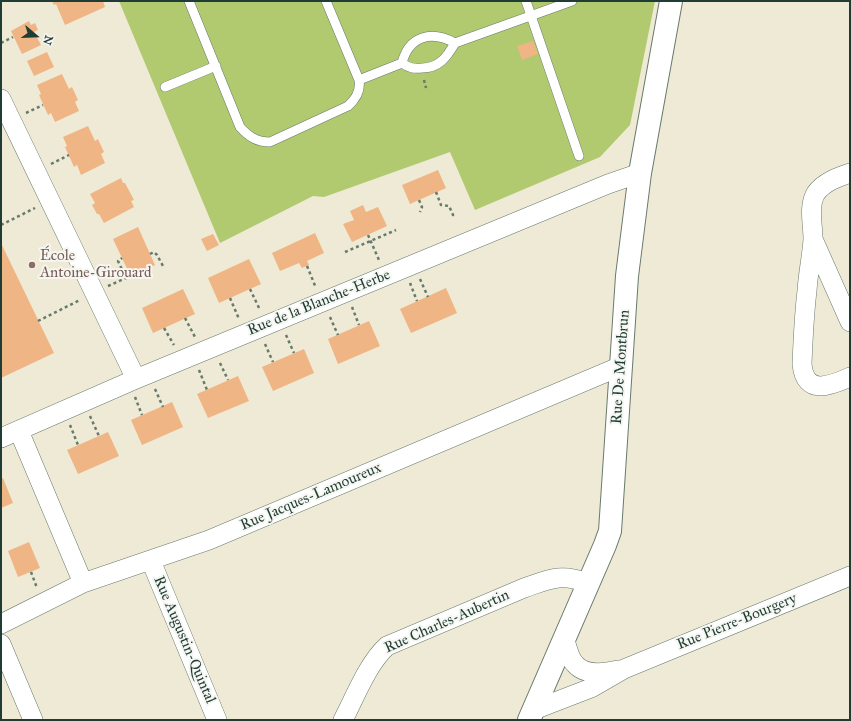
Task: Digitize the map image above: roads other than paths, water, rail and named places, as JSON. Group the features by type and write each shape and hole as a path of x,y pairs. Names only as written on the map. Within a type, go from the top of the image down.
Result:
{"street":[{"name":"Rue De Montbrun","path":"532,715 610,531 627,276 640,173 671,1"},
{"path":"1,99 141,386"},
{"path":"850,172 831,180 816,193 813,201 813,239 806,298 802,353 803,374 811,384 826,386 850,377"},
{"name":"Rue de la Blanche-Herbe","path":"1,438 141,386 601,187 640,173"},
{"path":"813,239 850,322"},
{"name":"Rue Jacques-Lamoureux","path":"1,624 84,583 209,540 621,366"},
{"path":"19,431 84,583"},
{"name":"Rue Augustin-Quintal","path":"151,561 217,720"},
{"name":"Rue Pierre-Bourgery","path":"532,715 591,688 624,669 850,576"},
{"name":"Rue Charles-Aubertin","path":"343,720 373,663 379,653 387,646 544,581 562,577 574,578 588,583"},
{"name":"Rue Pierre-Bourgery","path":"564,637 574,664 580,669 598,673 624,669"},
{"path":"1,644 33,720"}],"lane":[{"path":"189,1 240,127 255,140 263,142 270,142 348,106 353,102 359,92 359,80 326,1"},
{"path":"526,1 579,156"},
{"path":"402,63 407,67 414,69 432,67 439,64 445,58 455,43 572,1"},
{"path":"359,80 402,63 407,50 413,43 427,36 442,37 455,43"},
{"path":"165,87 216,66"}],"place":[{"name":"École Antoine-Girouard","path":"32,265"}]}
